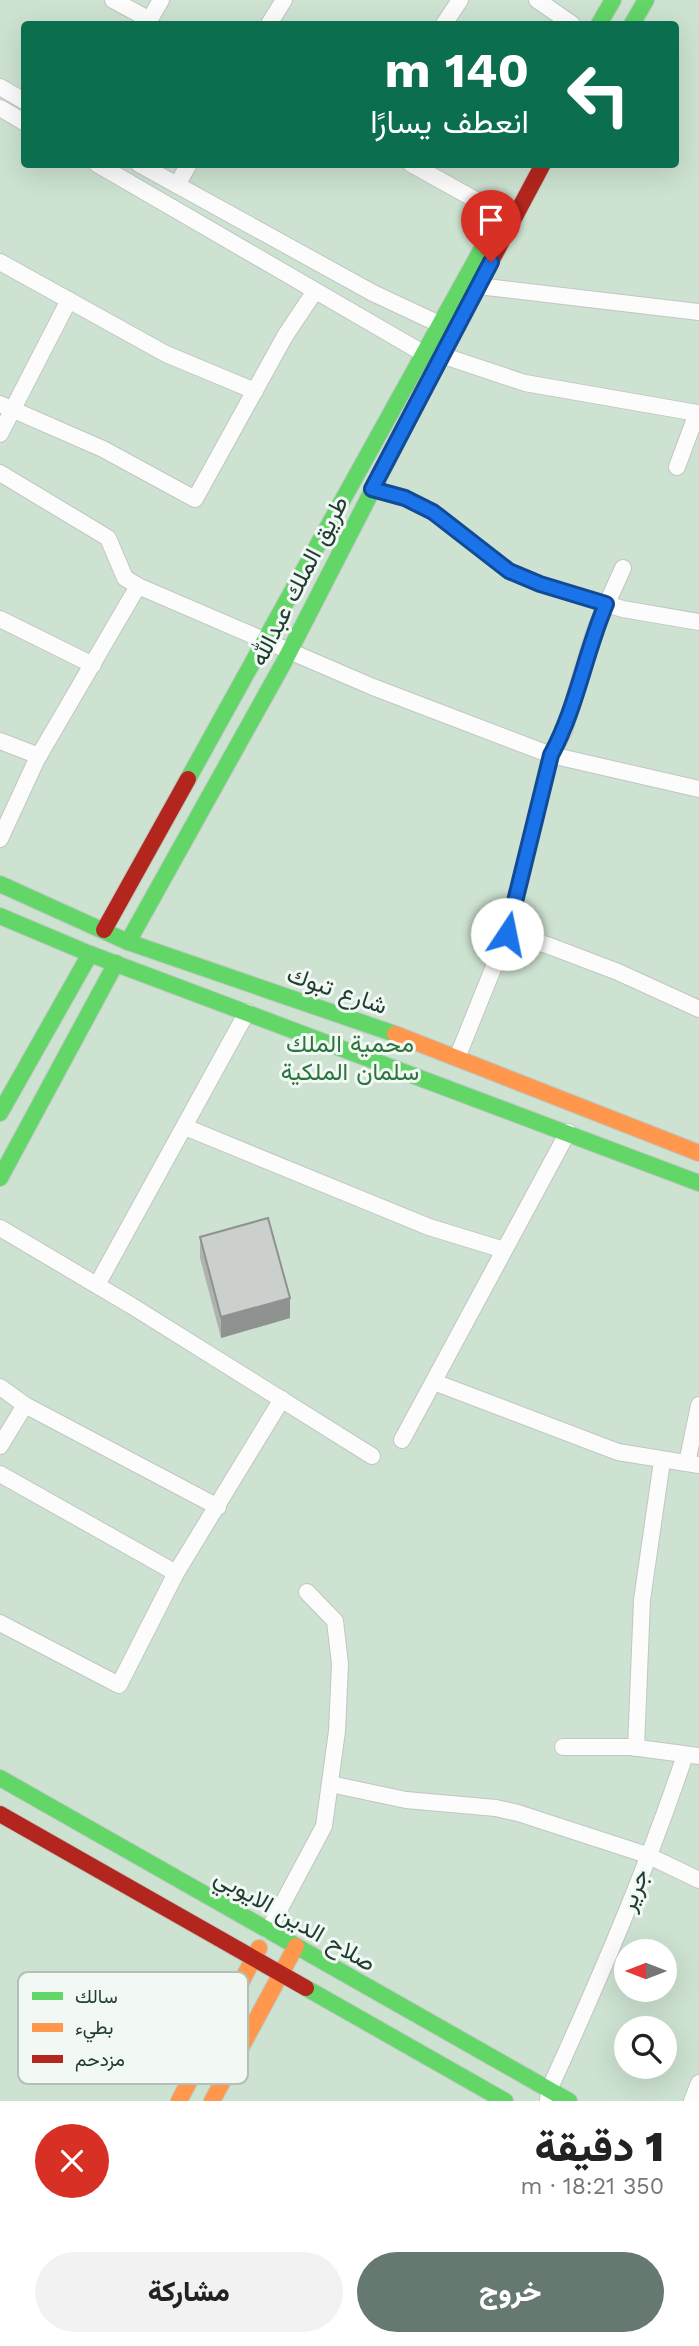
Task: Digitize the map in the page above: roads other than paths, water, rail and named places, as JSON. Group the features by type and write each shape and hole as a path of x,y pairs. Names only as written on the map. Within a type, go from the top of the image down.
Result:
{"main road":[{"path":"601,21 613,0"},
{"path":"634,21 646,0"},
{"name":"طريق الملك عبدالله","path":"104,930 524,168"},
{"name":"طريق الملك عبدالله","path":"128,942 289,652 441,355 541,168"},
{"name":"شارع تبوك","path":"0,884 128,942 457,1058 699,1153"},
{"name":"شارع تبوك","path":"0,916 90,954 699,1183"},
{"path":"0,1113 90,954"},
{"path":"0,1178 116,963"},
{"name":"صلاح الدين الايوبي","path":"0,1778 296,1946 548,2095 569,2101"},
{"path":"0,1814 505,2101"},
{"path":"246,1972 268,1931"},
{"path":"248,2035 296,1946"},
{"path":"179,2101 188,2084"},
{"path":"212,2101 221,2084"}],"street":[{"path":"113,0 146,21"},
{"path":"149,21 161,0"},
{"path":"271,21 284,0"},
{"path":"446,21 460,0"},
{"path":"537,0 568,21"},
{"path":"0,87 21,99"},
{"path":"0,108 21,120"},
{"path":"104,168 421,352"},
{"path":"146,168 373,293 437,323"},
{"path":"177,185 186,168"},
{"path":"418,168 501,214"},
{"path":"0,262 166,354 255,391"},
{"path":"478,286 699,312"},
{"path":"6,407 103,449 195,499 315,291"},
{"path":"0,434 6,407 69,300"},
{"path":"441,355 525,383 697,413 677,467"},
{"path":"0,473 108,538 125,578 138,586 289,652 551,755 699,789"},
{"path":"372,489 405,498 433,512 509,571 540,584 606,604 699,622"},
{"path":"457,1058 507,934 551,755 564,731 595,630 623,568"},
{"path":"0,839 39,756 138,586"},
{"path":"0,619 93,665"},
{"path":"0,741 39,756"},
{"path":"507,934 547,945 618,972 699,1009"},
{"path":"97,1285 247,1012"},
{"path":"185,1127 429,1227 504,1250"},
{"path":"402,1440 568,1132"},
{"path":"0,1228 97,1285 372,1457"},
{"path":"434,1382 618,1452 693,1464 699,1405"},
{"path":"0,1387 25,1405 218,1507"},
{"path":"0,1623 119,1685 176,1573 282,1399"},
{"path":"0,1447 25,1405"},
{"path":"636,1748 642,1600 662,1461"},
{"path":"0,1474 176,1573"},
{"path":"268,1931 324,1826 330,1784 340,1664 335,1621 307,1592"},
{"path":"562,1747 636,1748 692,1755"},
{"name":"جرير","path":"548,2095 692,1755"},
{"path":"330,1784 406,1800 518,1813 648,1855 699,1880"},
{"path":"692,2101 699,2083"}],"park label":[{"name":"محمية الملك سلمان الملكية","path":"350,1058"}]}
